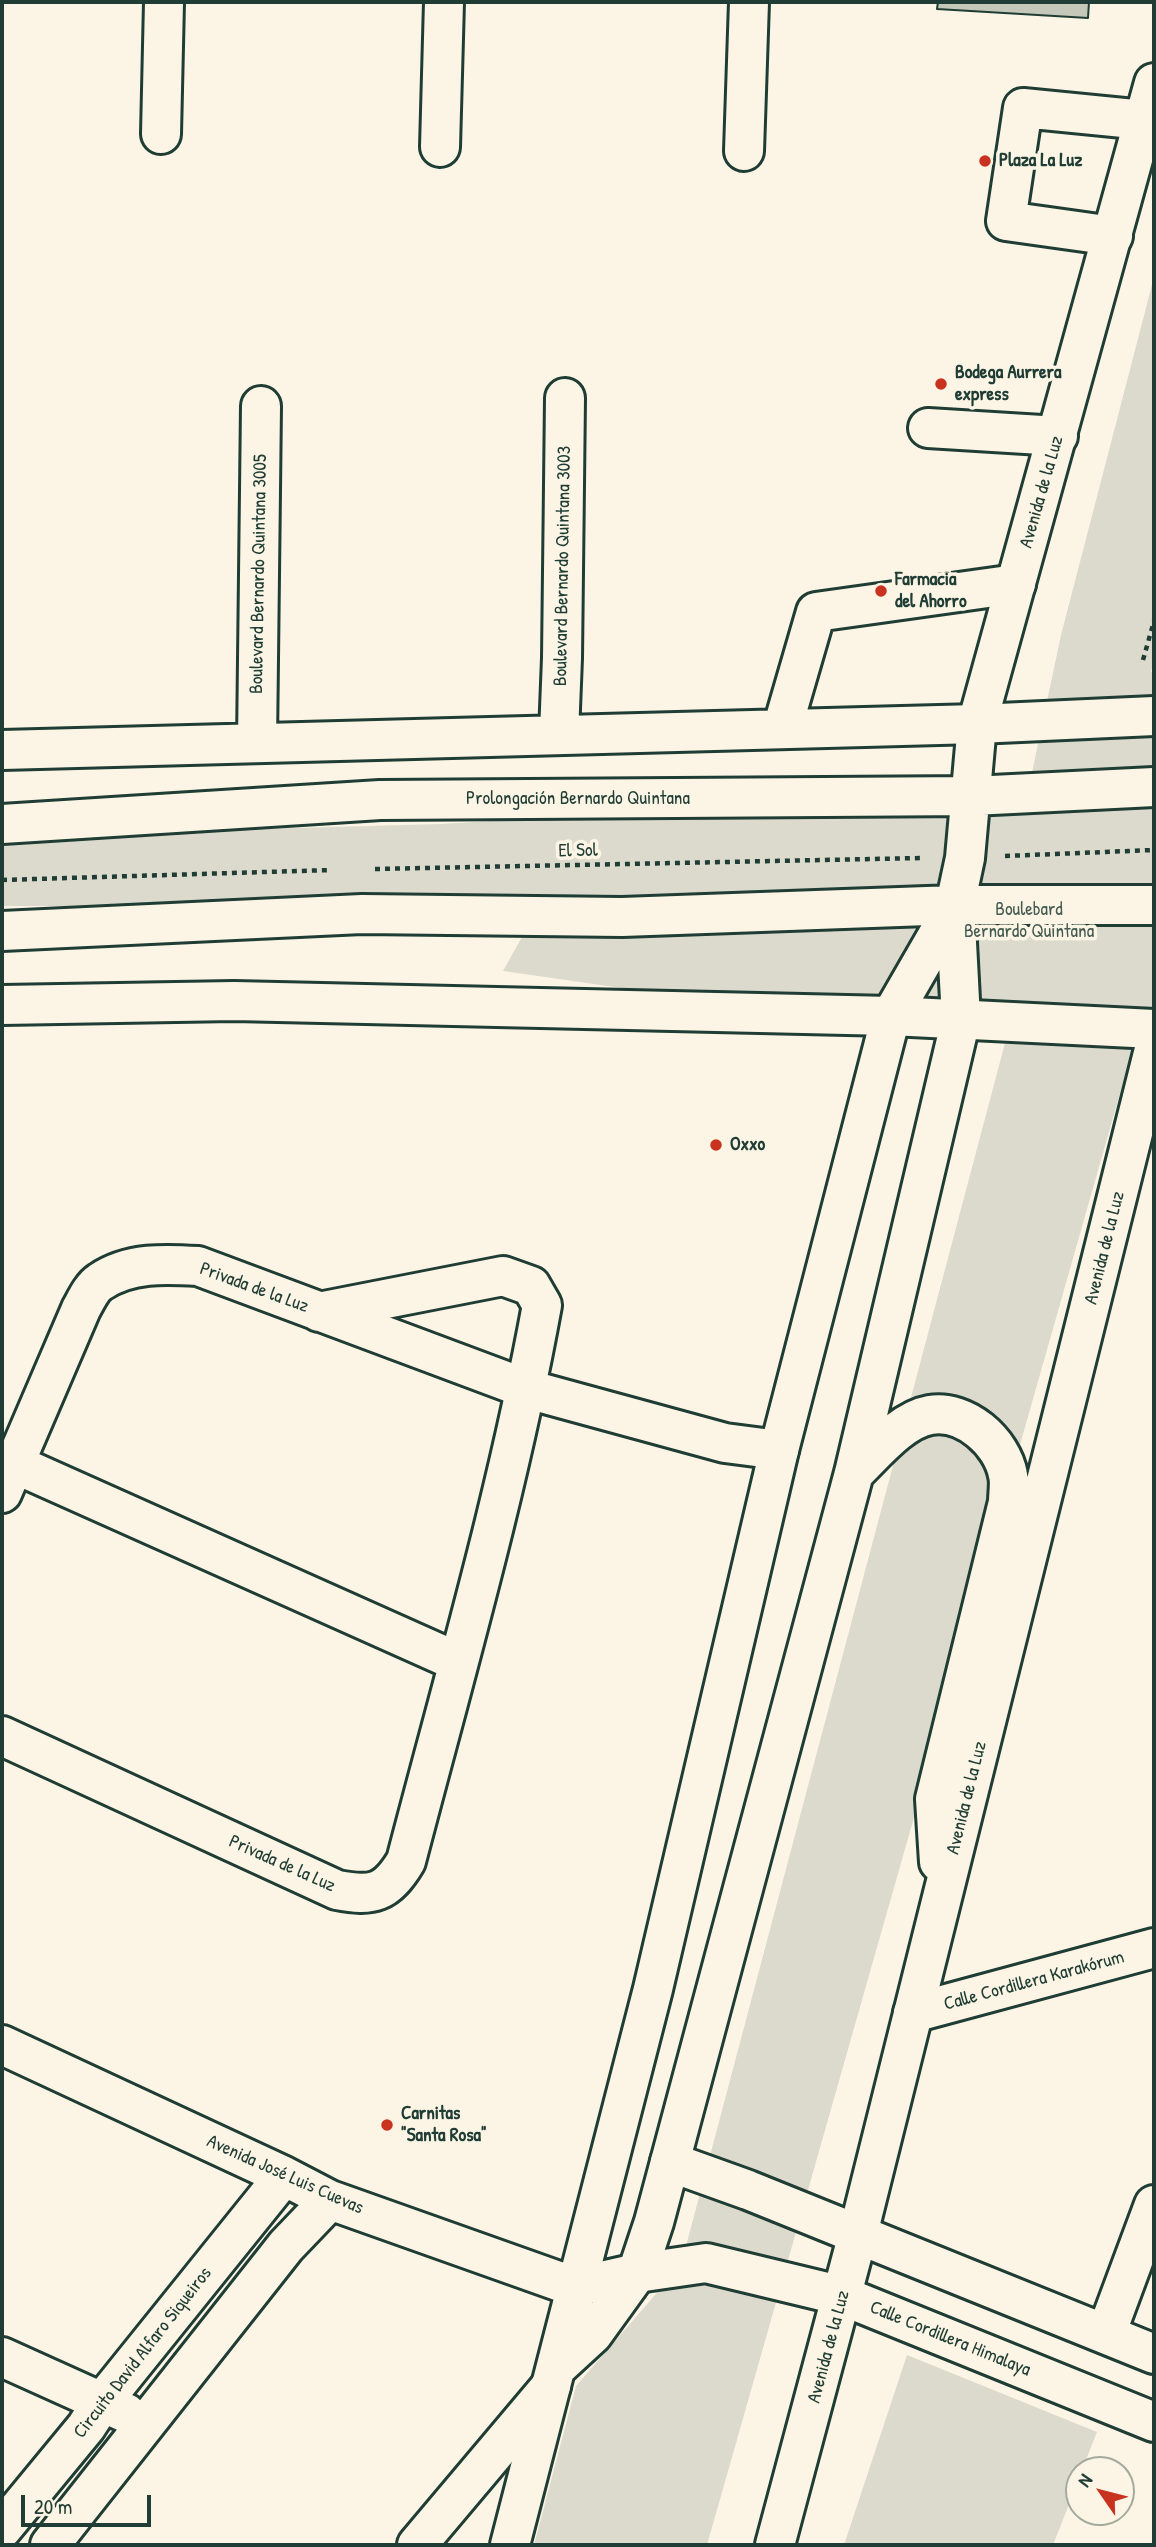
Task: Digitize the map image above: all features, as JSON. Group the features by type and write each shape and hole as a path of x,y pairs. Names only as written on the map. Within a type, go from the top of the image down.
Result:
{"street":[{"path":"161,134 164,2"},
{"path":"440,147 444,2"},
{"path":"744,151 749,2"},
{"name":"Avenida de la Luz","path":"554,2377 593,2334 636,2273 654,2222 854,1472 961,1019 955,905 965,858 977,724 1154,83"},
{"path":"1113,236 1006,221 1023,108 1144,120"},
{"name":"Boulevard Bernardo Quintana 3003","path":"559,734 565,398"},
{"name":"Boulevard Bernardo Quintana 3005","path":"257,743 261,406"},
{"path":"928,428 1058,436"},
{"path":"782,729 816,612 1016,584"},
{"path":"2,750 977,724 1154,716"},
{"name":"Prolongación Bernardo Quintana","path":"2,824 380,800 972,796 1154,787"},
{"path":"2,931 362,914 622,917 955,905 1154,905"},
{"name":"Avenida de la Luz","path":"510,2545 653,1989 779,1450 891,1016 955,905"},
{"path":"2,1004 247,1001 891,1016 1154,1029"},
{"name":"Avenida de la Luz","path":"775,2545 914,2013 1154,1049"},
{"name":"Privada de la Luz","path":"458,1662 9,1479 81,1309 99,1283 126,1270 149,1266 198,1266 527,1389 725,1443 779,1450"},
{"name":"Privada de la Luz","path":"2,1736 337,1890 360,1895 371,1894 396,1877 406,1861 458,1662 527,1389 542,1305 531,1286 503,1276 319,1312"},
{"path":"854,1472 909,1424 929,1415 950,1415 985,1434 1001,1454 1009,1476 1008,1502 935,1799 942,1899"},
{"name":"Calle Cordillera Karakórum","path":"914,2013 1154,1948"},
{"name":"Avenida José Luis Cuevas","path":"2,2045 330,2200 575,2287"},
{"path":"670,2162 748,2190 1154,2354"},
{"name":"Circuito David Alfaro Siqueiros","path":"2,2529 284,2176"},
{"path":"50,2545 286,2246 330,2200"},
{"path":"1106,2334 1154,2205"},
{"name":"Calle Cordillera Himalaya","path":"575,2287 636,2273 706,2263 842,2296 1154,2423"},
{"path":"2,2357 103,2401 147,2424"},
{"path":"417,2545 554,2377"}],"path":[{"path":"1143,660 1154,621"},
{"name":"El Sol","path":"374,869 965,858 1154,850"},
{"path":"2,880 332,870"}],"green space":[{"name":"Boulebard Bernardo Quintana","path":"1154,277 1154,661 1151,672 1154,673 1154,1048 1132,1051 707,2545 534,2545 576,2386 681,2265 1005,1043 503,971 527,928 286,906 2,906 2,836 441,824 693,809 1027,796 1061,635"},
{"path":"907,2355 1097,2432 1088,2456 1065,2456 1065,2515 1053,2545 844,2545"}],"building":[{"path":"938,2 1089,2 1088,18 937,9"}],"place":[{"name":"Plaza La Luz","path":"985,161"},
{"name":"Bodega Aurrera express","path":"941,384"},
{"name":"Farmacia del Ahorro","path":"881,591"},
{"name":"Oxxo","path":"716,1145"},
{"name":"Carnitas \"Santa Rosa\"","path":"387,2125"}]}
